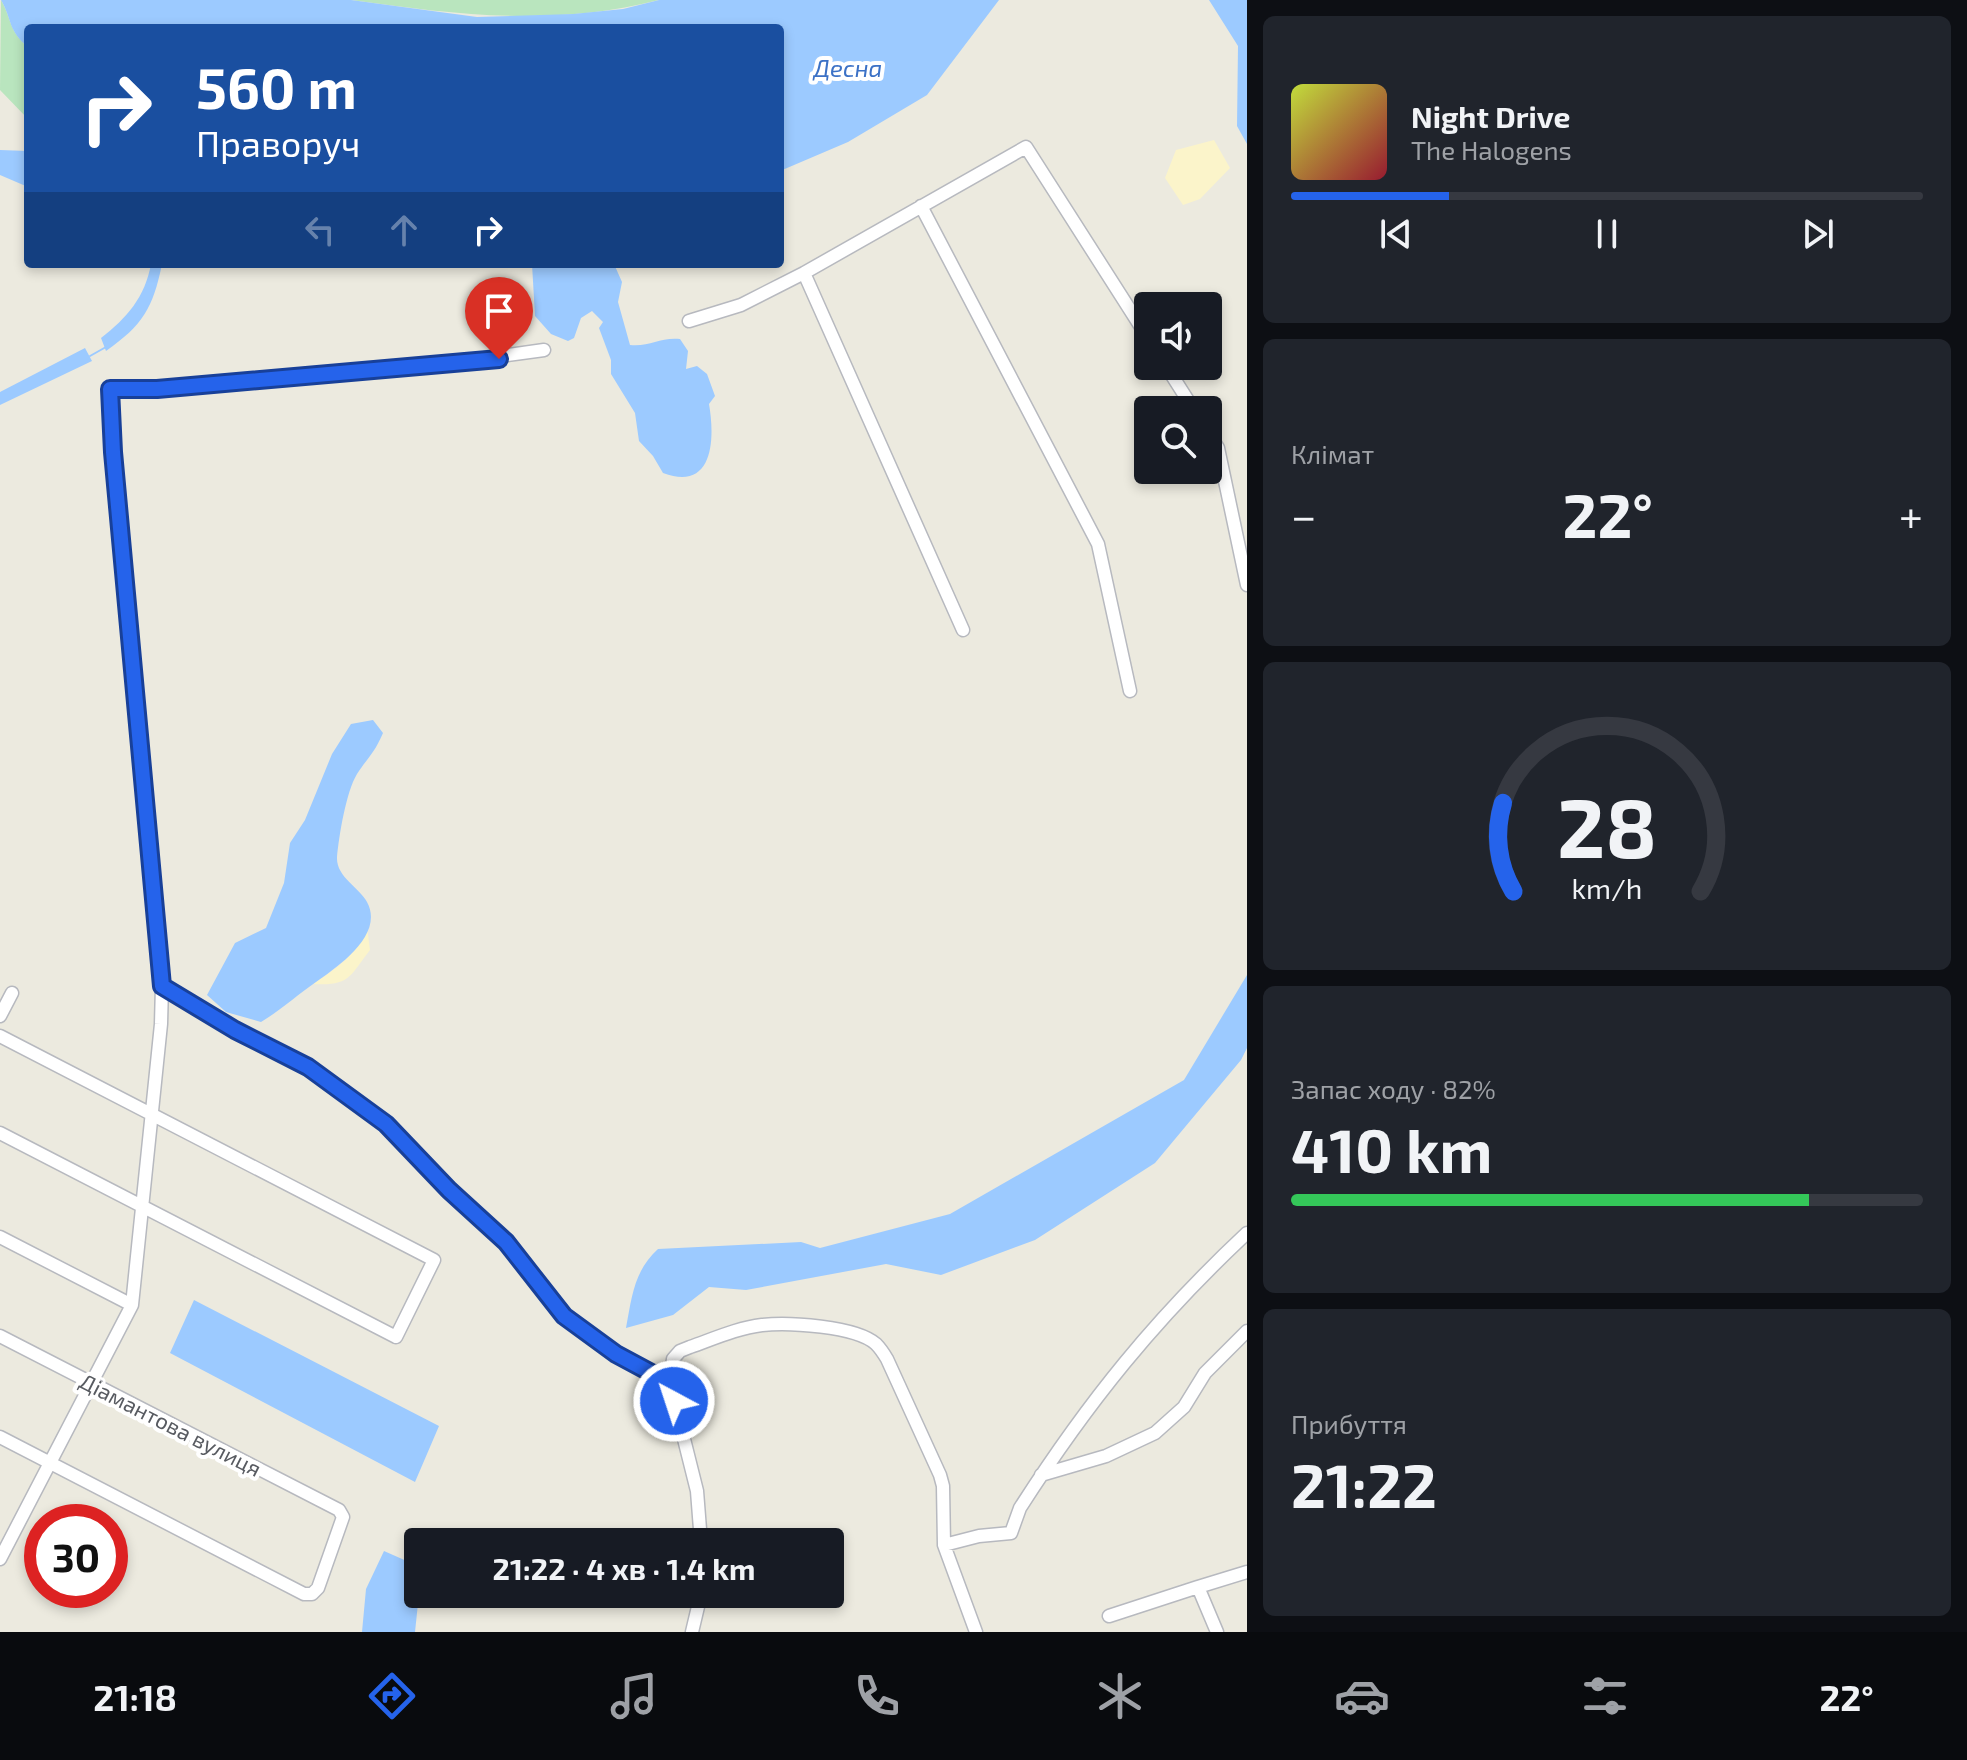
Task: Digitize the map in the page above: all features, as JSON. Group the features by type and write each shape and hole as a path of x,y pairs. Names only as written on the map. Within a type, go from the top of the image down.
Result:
{"street":[{"path":"689,321 741,305 804,273 1026,147 1134,316"},
{"path":"921,206 1098,544 1130,691"},
{"path":"804,273 963,630"},
{"path":"0,1559 132,1305 161,1024 162,986 113,452 110,389 173,387 443,364 544,350"},
{"path":"1222,467 1247,585"},
{"path":"162,986 235,1030 308,1067 346,1092 386,1124 449,1190 506,1242 564,1316 616,1354 670,1383"},
{"path":"0,1016 12,993"},
{"path":"0,1036 434,1260 396,1337 0,1133"},
{"path":"944,1545 979,1536 1011,1533 1020,1508 1109,1378 1172,1305 1247,1233"},
{"path":"0,1237 132,1305"},
{"path":"700,1528 697,1491 670,1383 673,1359 680,1351 759,1325 846,1331 876,1344 887,1359 940,1475 944,1545 976,1632"},
{"path":"1041,1475 1106,1456 1155,1433 1184,1407 1205,1373 1247,1331"},
{"name":"Діамантова вулиця","path":"0,1336 342,1513 318,1588 312,1594 304,1594 50,1463"},
{"path":"0,1437 50,1463"},
{"path":"1109,1616 1247,1572"},
{"path":"1198,1587 1217,1632"},
{"path":"692,1632 698,1608"}],"green space":[{"path":"1,0 14,30 24,43 24,115 0,90"},
{"path":"351,0 659,0 581,14 505,16"}],"sand":[{"path":"1214,140 1230,168 1200,199 1183,205 1165,178 1176,150"},
{"path":"367,927 370,950 348,978 335,983 313,984 352,953"}],"water":[{"name":"Десна","path":"1,0 351,0 477,17 573,14 623,9 659,0 999,0 927,95 848,142 784,169 784,24 24,24 24,43 14,30"},
{"path":"1209,0 1247,0 1247,144 1237,126 1238,46"},
{"path":"0,150 24,151 24,185 0,175"},
{"path":"150,268 161,268 150,304 138,324 106,351 101,338 134,306"},
{"path":"532,268 616,268 622,282 618,302 630,345 680,339 688,351 686,369 697,366 707,374 715,396 709,404 711,446 702,468 693,475 680,477 663,473 639,441 635,413 611,374 611,360 599,328 603,322 592,311 581,318 574,338 568,341 551,334 535,316"},
{"path":"85,348 92,361 0,405 0,392"},
{"path":"373,720 383,733 353,782 337,857 340,870 367,902 371,914 364,938 335,968 261,1022 226,1012 207,995 235,943 266,928 284,883 290,843 305,820 332,754 351,724"},
{"path":"1247,975 1247,1048 1241,1060 1155,1163 1035,1240 941,1275 886,1264 746,1290 709,1287 673,1315 626,1328 639,1275 658,1249 801,1242 820,1248 950,1214 1184,1080"},
{"path":"194,1300 439,1426 415,1482 170,1353"},
{"path":"384,1551 404,1560 404,1608 418,1608 415,1632 362,1632 366,1589"}],"waterway":[{"path":"90,356 106,347"}],"route":[{"path":"499,359 157,389 110,389 113,452 162,986 235,1030 308,1067 386,1124 449,1190 506,1242 564,1316 616,1354 670,1383 674,1401"}]}
